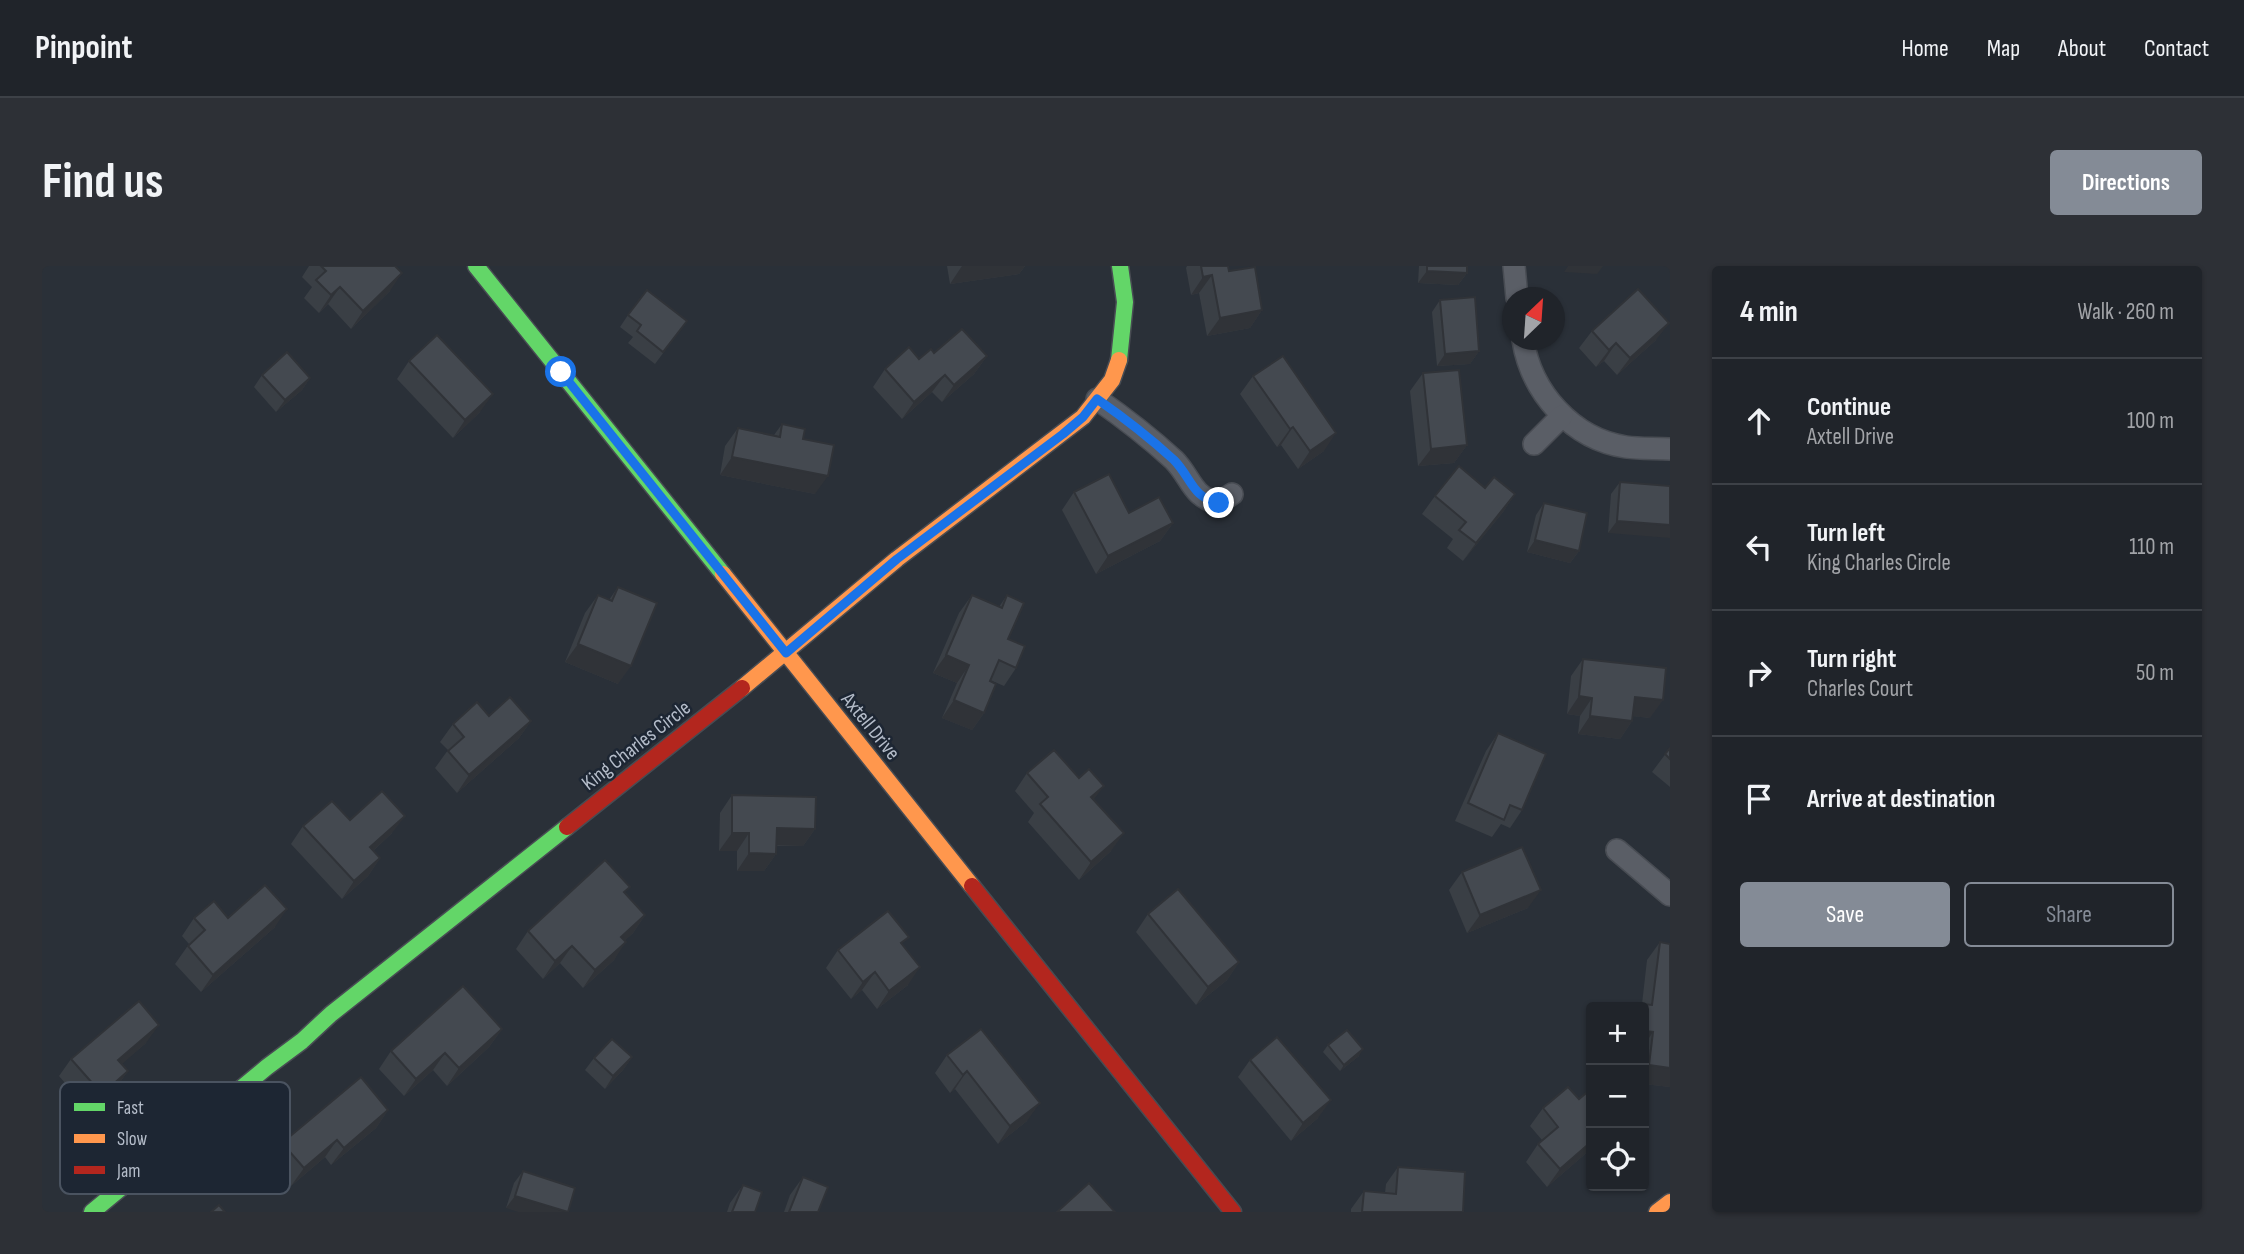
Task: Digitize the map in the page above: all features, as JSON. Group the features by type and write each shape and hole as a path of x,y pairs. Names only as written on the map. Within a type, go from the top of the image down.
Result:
{"street":[{"name":"Axtell Drive","path":"476,266 1233,1212"},
{"name":"King Charles Circle","path":"249,1082 786,653 897,559 1083,417 1112,380 1119,356 1125,302 1120,266"},
{"path":"1514,266 1516,287"},
{"path":"1525,350 1526,359 1547,399 1562,416 1581,430 1625,447 1670,449"},
{"path":"1097,399 1176,462 1206,501 1219,503 1232,494"},
{"path":"1534,444 1562,416"},
{"path":"1617,850 1670,895"},
{"name":"King Charles Circle","path":"92,1212 114,1194"},
{"path":"1657,1212 1670,1202"}],"building":[{"path":"321,266 395,266 402,273 363,311 340,287 331,295 316,280 326,271"},
{"path":"1201,266 1228,266 1229,271 1255,267 1262,310 1220,318 1212,275 1203,277"},
{"path":"1427,266 1467,266 1467,273 1427,271"},
{"path":"1638,289 1669,323 1630,358 1616,343 1609,350 1592,331"},
{"path":"647,290 687,321 663,352 637,331 641,325 628,315"},
{"path":"1475,297 1479,351 1445,354 1440,300"},
{"path":"962,329 987,356 954,385 945,375 914,402 885,369 909,347 919,359 931,349 934,353"},
{"path":"437,335 493,394 465,420 409,361"},
{"path":"287,352 310,378 285,400 262,375"},
{"path":"1283,356 1336,433 1310,451 1293,427 1290,429 1253,376"},
{"path":"1459,370 1467,445 1431,449 1423,373"},
{"path":"782,424 805,429 803,439 834,445 828,476 732,457 738,428 780,437"},
{"path":"1459,466 1485,488 1494,477 1515,494 1476,543 1459,530 1466,522 1435,496"},
{"path":"1109,474 1129,513 1159,497 1173,523 1108,556 1074,492"},
{"path":"1620,482 1670,486 1670,525 1617,521"},
{"path":"1544,503 1587,513 1579,551 1535,540"},
{"path":"618,587 657,603 631,666 578,644 598,595 612,601"},
{"path":"972,595 1002,608 1007,595 1024,603 1008,639 1025,646 1016,668 999,660 990,681 996,684 984,713 954,700 969,665 946,655"},
{"path":"1583,659 1666,668 1663,700 1635,697 1632,721 1590,716 1592,698 1579,696"},
{"path":"510,697 531,721 469,775 448,751 464,737 453,724 477,702 489,716"},
{"path":"1498,733 1546,754 1522,810 1510,805 1504,820 1468,803"},
{"path":"1054,750 1079,778 1089,769 1104,786 1091,797 1124,833 1091,862 1040,804 1048,797 1027,773"},
{"path":"382,791 405,816 370,847 380,858 354,881 303,826 332,801 350,820"},
{"path":"732,795 816,797 815,829 777,828 776,854 749,853 749,833 732,833"},
{"path":"1522,847 1541,890 1480,915 1462,872"},
{"path":"605,860 630,887 624,892 645,915 621,937 626,942 595,970 572,946 555,961 528,931"},
{"path":"265,885 287,909 213,975 188,946 205,930 194,918 214,901 228,918"},
{"path":"1178,889 1239,962 1208,987 1148,914"},
{"path":"888,911 909,937 901,943 920,967 889,991 875,972 863,982 838,950"},
{"path":"1660,942 1670,944 1670,1068 1649,1065 1653,1032 1649,1032 1649,1005 1652,1005"},
{"path":"463,986 502,1029 459,1068 445,1053 416,1079 391,1051"},
{"path":"139,1001 159,1025 118,1060 128,1071 116,1082 91,1082 71,1059"},
{"path":"981,1029 1040,1103 1010,1126 967,1071 963,1075 947,1055"},
{"path":"1347,1030 1363,1049 1344,1065 1328,1045"},
{"path":"1277,1037 1331,1100 1303,1123 1250,1060"},
{"path":"612,1039 632,1057 613,1076 594,1058"},
{"path":"361,1077 388,1110 344,1148 337,1140 304,1168 290,1152 290,1136"},
{"path":"1568,1087 1579,1099 1586,1093 1586,1146 1560,1169 1538,1144 1558,1127 1543,1108"},
{"path":"1398,1167 1465,1172 1463,1212 1362,1212 1364,1191 1396,1194"},
{"path":"523,1171 575,1188 568,1212 515,1196"},
{"path":"803,1177 828,1187 818,1212 789,1212"},
{"path":"1089,1183 1115,1212 1057,1212"},
{"path":"743,1185 762,1192 755,1212 732,1212"},
{"path":"219,1205 225,1212 211,1212"}],"traffic: fast":[{"path":"476,266 723,574"},
{"path":"1119,360 1125,302 1120,266"},
{"path":"249,1082 567,827"},
{"path":"92,1212 114,1194"}],"traffic: slow":[{"path":"742,688 897,559 1083,417 1112,380 1119,360"},
{"path":"723,574 972,886"},
{"path":"1657,1212 1670,1202"}],"traffic: jam":[{"path":"567,827 742,688"},
{"path":"972,886 1233,1212"}],"route":[{"path":"561,372 786,653 897,559 1063,434 1083,417 1097,399 1176,462 1206,501 1219,503"}]}
